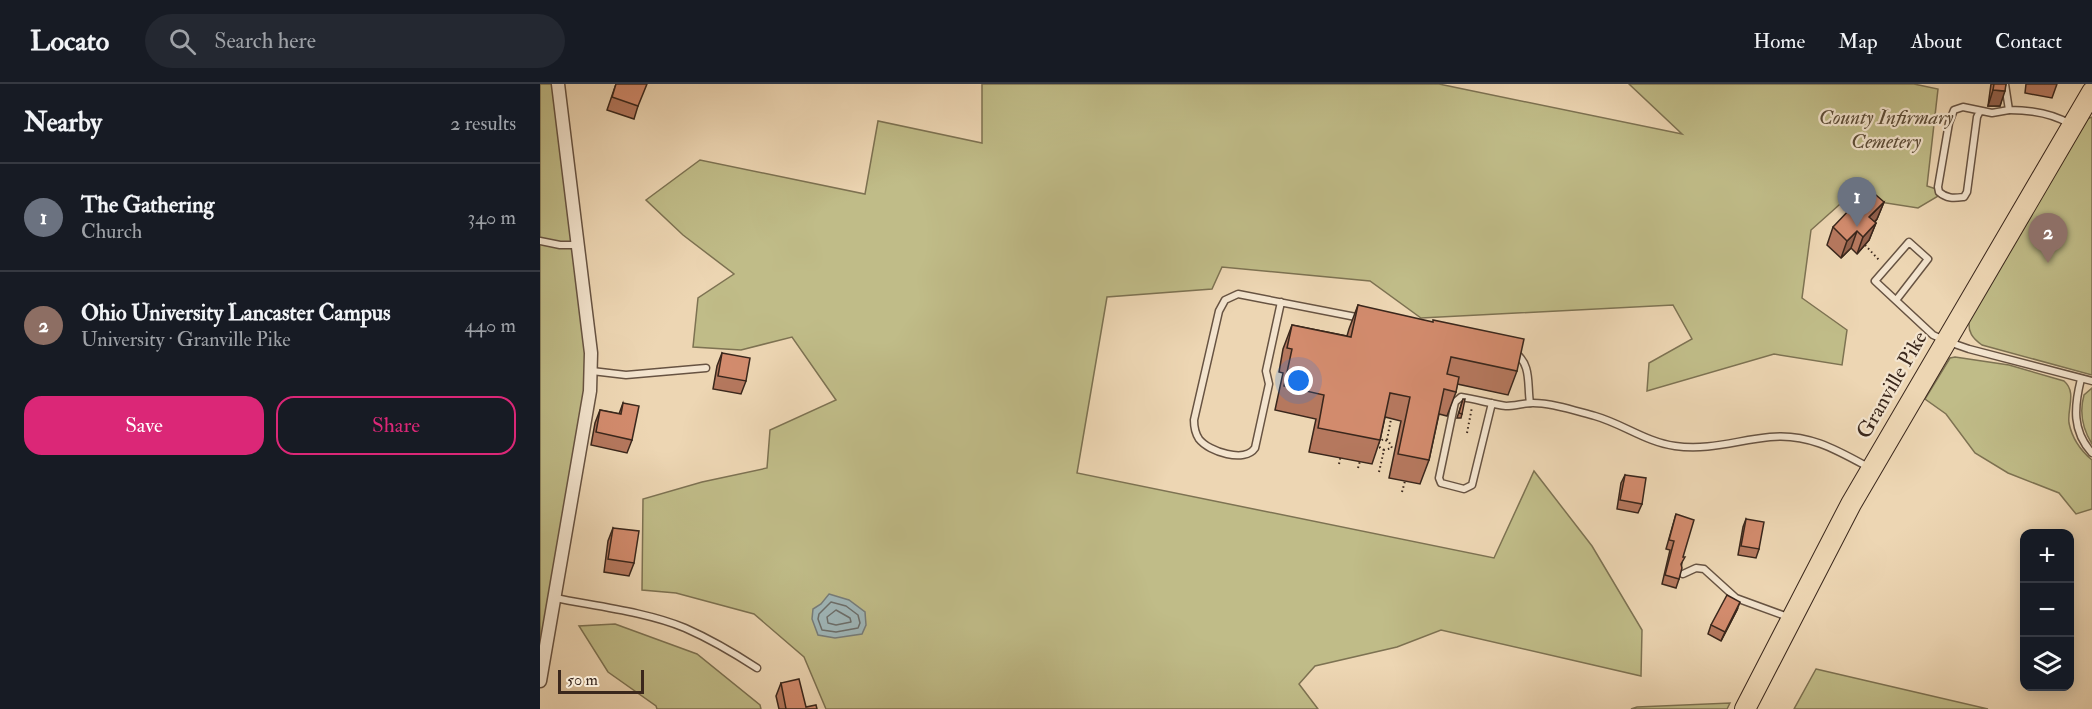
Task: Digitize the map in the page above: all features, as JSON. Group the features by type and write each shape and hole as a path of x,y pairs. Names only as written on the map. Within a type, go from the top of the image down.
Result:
{"highway":[{"name":"Granville Pike","path":"1745,709 1871,469 2091,96"}],"street":[{"path":"540,681 592,371 579,245 558,84"}],"lane":[{"path":"2005,84 2009,110"},
{"path":"1980,111 1977,117 1967,192 1964,197 1944,196 1939,192 1938,187 1951,115 1954,110 1963,107 1992,113 2009,110 2032,111 2050,115 2073,126"},
{"path":"540,242 579,245"},
{"path":"1897,299 1928,259 1909,242 1875,280 1933,335 1969,349 2092,381"},
{"path":"1281,302 1266,371 1269,384 1255,448 1251,453 1240,456 1211,448 1200,440 1194,424 1220,307 1229,297 1238,294 1281,302 1373,320"},
{"path":"1503,348 1517,354 1524,359 1527,365 1530,403"},
{"path":"592,371 626,375 705,368"},
{"path":"2081,379 2076,402 2076,424 2081,438 2092,453"},
{"path":"1492,403 1472,485 1464,489 1441,483 1439,478 1456,400 1461,397 1512,406 1530,403 1595,416 1615,423 1650,441 1678,447 1712,447 1771,437 1807,439 1834,448 1871,469"},
{"path":"1683,574 1696,568 1704,569 1736,598 1792,618"},
{"path":"555,598 659,620 683,628 731,651 757,668"}],"path":[{"path":"1865,245 1887,267"},
{"path":"1467,433 1472,407"},
{"path":"1386,440 1391,419"},
{"path":"1384,450 1380,448 1379,443 1383,439 1386,440"},
{"path":"1384,450 1392,448 1386,440"},
{"path":"1379,472 1384,450"},
{"path":"1339,464 1341,453"},
{"path":"1358,468 1360,461"},
{"path":"1402,492 1405,481"}],"green space":[{"path":"540,84 558,84 591,353 540,681"},
{"name":"County Infirmary Cemetery","path":"982,84 1439,84 1682,134 1629,84 1914,84 1938,89 1927,186 1945,192 1918,208 1848,197 1811,230 1802,298 1847,330 1842,365 1774,354 1647,391 1649,363 1692,339 1673,305 1421,318 1370,281 1222,267 1212,289 1107,297 1077,473 1494,558 1534,471 1592,546 1642,630 1641,676 1441,630 1397,647 1315,666 1299,684 1318,709 826,709 804,657 754,614 676,593 642,590 643,499 702,482 767,468 770,430 836,400 792,337 741,350 693,347 698,298 734,274 683,235 646,200 700,160 865,194 878,121 982,143"},
{"path":"2092,117 2092,375 1982,345 1971,334 1969,320 2087,119"},
{"path":"1950,358 2009,365 2064,381 2068,385 2071,395 2069,423 2072,434 2080,448 2092,460 2092,509 2076,514 2059,493 2008,473 1975,453 1946,414 1925,399"},
{"path":"2092,388 2092,444 2084,426 2082,402 2084,395"},
{"path":"615,624 697,654 760,705 761,709 657,709 608,672 579,626"},
{"path":"1816,669 1988,709 1794,709"},
{"path":"1730,703 1727,709 1631,709 1637,707"}],"water":[{"path":"829,594 849,600 865,612 866,625 862,634 835,638 818,635 812,619 813,609 821,604"}],"building":[{"path":"616,84 647,84 638,106 612,97"},
{"path":"1994,84 2006,84 2005,91 1993,90"},
{"path":"1869,189 1884,202 1869,217 1876,223 1863,237 1857,231 1847,241 1833,227"},
{"path":"1358,305 1524,339 1517,371 1451,357 1447,374 1459,377 1456,392 1444,389 1429,460 1398,454 1410,397 1390,393 1380,440 1318,428 1324,395 1284,386 1292,349 1287,348 1292,325 1351,337"},
{"path":"722,353 750,358 746,381 718,376"},
{"path":"1463,399 1465,399 1462,414 1459,413"},
{"path":"623,403 639,406 632,440 596,432 600,410 621,414"},
{"path":"1625,475 1646,478 1642,504 1620,500"},
{"path":"1676,514 1694,520 1679,579 1665,575 1674,541 1669,540"},
{"path":"1746,519 1764,522 1759,549 1741,546"},
{"path":"613,528 639,531 634,563 608,559"},
{"path":"1727,595 1740,602 1725,632 1711,625"},
{"path":"799,679 806,707 816,705 817,709 786,709 781,683"}],"place":[{"name":"The Gathering","path":"1857,227"},
{"name":"Ohio University Lancaster Campus","path":"2048,263"}]}
